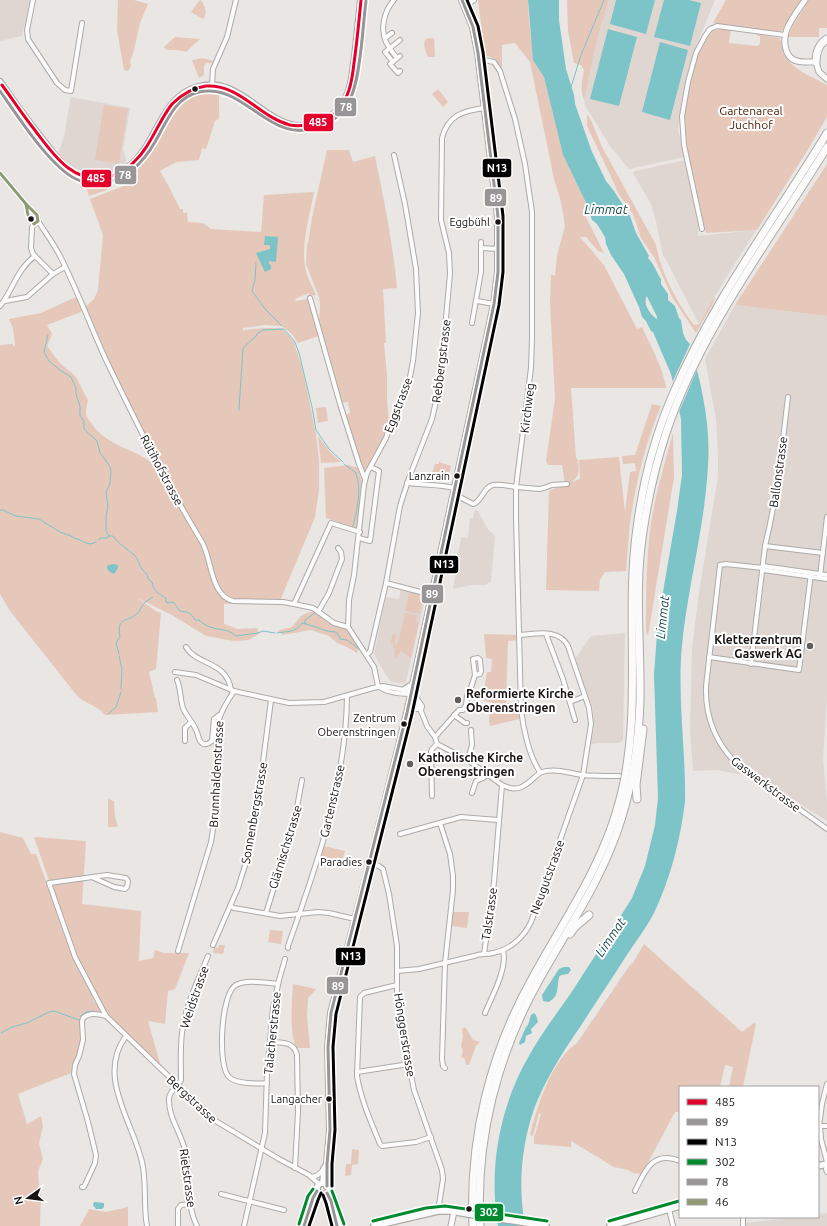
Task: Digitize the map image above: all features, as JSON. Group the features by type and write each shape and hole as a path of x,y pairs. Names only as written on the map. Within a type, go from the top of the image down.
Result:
{"highway":[{"path":"816,62 816,53 818,48 827,39"},
{"path":"816,62 822,48 827,43"},
{"path":"473,1226 472,1189 476,1144 484,1101 496,1059 524,993 576,904 594,869 611,829 619,804 629,753 632,716 632,583 635,543 647,469 664,415 687,362 731,284 827,133"},
{"path":"480,1226 479,1195 482,1152 495,1084 519,1019 601,870 617,833 626,803 635,761 639,729 639,582 643,533 654,475 668,428 680,397 702,351 736,291 827,147"},
{"path":"637,799 636,785 641,757 644,722 639,627"},
{"path":"550,961 576,927 589,915"}],"main road":[{"path":"1,86 9,94 63,165 77,174 86,177 97,179 109,177 119,174 135,162 145,149 166,111 174,101 183,93 198,87 212,85 234,91 272,118 283,123 304,126 324,120 334,114 341,106 350,87 361,0"},
{"path":"307,1226 319,1193 317,1188 323,1184 328,1169 326,1166 330,1130 328,1047 336,992 407,713 494,304 499,249 498,211 479,59 473,27 462,0"},
{"path":"404,690 413,684"},
{"path":"323,1184 328,1189 327,1192 331,1201 337,1225"},
{"path":"319,1193 324,1195 327,1192"},
{"path":"304,1226 313,1198 319,1193"},
{"path":"613,1225 679,1206"},
{"path":"374,1226 438,1211 454,1212 546,1226"}],"street":[{"path":"33,0 27,30 29,42 57,83 65,90 71,91 82,23"},
{"path":"212,85 213,69 227,37 236,0"},
{"path":"394,0 385,16 385,38 389,48 399,57 390,64 398,73 400,71"},
{"path":"465,6 474,0"},
{"path":"805,0 787,28 785,35 786,50 791,57 800,62 816,62 820,72 827,79"},
{"path":"702,229 684,145 682,116 688,82 700,44 710,29 717,26 785,35"},
{"path":"385,38 392,33"},
{"path":"393,62 385,52 400,40"},
{"name":"Kirchweg","path":"479,59 494,62 500,71 515,119 525,164 532,212 531,368 516,487 522,719 531,750 540,772"},
{"name":"Rebbergstrasse","path":"367,654 370,652 386,583 400,506 407,483 432,419 439,389 443,360 450,274 449,253 441,220 442,138 444,129 451,119 464,112 484,106"},
{"name":"Eggstrasse","path":"348,627 349,600 354,575 366,479 386,438 392,420 409,382 413,361 418,313 416,269 405,204 394,155"},
{"name":"Rütihofstrasse","path":"0,173 26,204 38,215 38,221 50,238 65,268 106,359 160,471 205,548 212,578 225,597 233,601 284,602 309,607 334,623 348,627"},
{"path":"38,221 32,227 31,231 32,251 53,274"},
{"path":"472,323 481,272 481,242"},
{"path":"481,248 499,249"},
{"path":"0,306 5,301 22,267 35,256"},
{"path":"5,301 27,297 53,274 65,268"},
{"path":"310,298 340,404 361,469 366,479"},
{"path":"477,301 494,304"},
{"name":"Ballonstrasse","path":"751,664 765,546 770,528 788,397"},
{"path":"359,538 370,541 379,472 371,467"},
{"path":"407,483 441,485 455,488"},
{"path":"454,494 473,504 477,502 486,489 492,485 539,489 552,485 567,484"},
{"path":"820,576 827,517"},
{"path":"294,604 331,523 360,532"},
{"path":"765,546 823,553"},
{"path":"318,612 329,593 342,559 341,552 338,548"},
{"name":"Gaswerkstrasse","path":"763,568 726,564 720,565 706,686 707,710 713,732 724,750 742,769 826,827"},
{"path":"763,568 810,574 827,579"},
{"path":"709,657 799,670 810,574"},
{"path":"820,576 827,575"},
{"path":"386,583 432,595"},
{"path":"348,627 367,654 374,667 378,686 383,690 410,694"},
{"path":"519,635 546,634 563,679 575,720"},
{"name":"Neugutstrasse","path":"484,954 503,950 519,940 528,929 583,775 591,724 589,708 567,643 559,636 546,634"},
{"path":"186,647 189,652 223,672 233,690"},
{"path":"175,672 196,675 233,690 289,703 309,704 324,702 378,686 404,690 410,694 420,710 427,726 435,737 437,744 468,760 502,785 513,789 520,788 540,772 554,771 583,775 619,776"},
{"path":"435,737 459,710 463,710 466,705 475,674"},
{"path":"177,680 180,686 183,707 201,742 206,744 212,741 214,719 220,715"},
{"name":"Brunnhaldenstrasse","path":"178,951 214,828 218,791 216,733 220,715 233,690"},
{"name":"Gartenstrasse","path":"288,948 321,850 336,790 346,726 347,696"},
{"path":"570,702 585,696"},
{"name":"Sonnenbergstrasse","path":"213,945 242,875 251,845 271,700"},
{"path":"407,713 414,708 420,710"},
{"path":"454,715 467,723"},
{"path":"185,741 185,728 191,722"},
{"path":"468,760 472,745 471,730"},
{"path":"432,796 431,752 437,744"},
{"path":"472,793 476,781 487,775"},
{"name":"Glärnischstrasse","path":"266,913 294,824 302,780"},
{"name":"Talstrasse","path":"397,971 420,969 484,954 494,882 502,785"},
{"path":"400,834 461,817 498,820"},
{"path":"440,823 450,854 454,876 445,962 442,1059 443,1066 445,1068"},
{"name":"Hönggerstrasse","path":"370,863 381,867 384,874 395,928 397,985 400,1017 408,1064 414,1090 442,1170 443,1179 438,1211"},
{"path":"94,878 120,889 125,889 127,887 128,881 126,878 107,876 49,884 75,957 106,1016"},
{"path":"230,906 280,916 318,912 355,919"},
{"path":"485,1013 499,981 504,958 503,950"},
{"name":"Weidstrasse","path":"177,1086 181,1080 181,1039 185,1018 198,979 208,956"},
{"name":"Talacherstrasse","path":"244,1226 262,1148 273,1008 285,959"},
{"path":"267,1084 235,1081 228,1077 225,1071 223,1058 222,1031 229,992 233,987 244,982 278,984"},
{"path":"397,985 364,993 360,997 357,1076 361,1092 382,1146 416,1142 431,1137"},
{"path":"82,1187 84,1187 95,1163 95,1150 75,1078 74,1069 82,1047 83,1018 92,1014 106,1016"},
{"name":"Bergstrasse","path":"106,1016 214,1120 323,1184"},
{"path":"126,1036 120,1045 116,1056 114,1067 115,1081 121,1104 139,1152 145,1176 147,1226"},
{"path":"270,1042 287,1043 297,1052 298,1120 295,1168"},
{"path":"357,1072 408,1064"},
{"path":"827,1084 819,1126 827,1164 827,1172"},
{"name":"Rietstrasse","path":"177,1086 170,1094 170,1105 185,1150 191,1204 197,1226"},
{"path":"819,1126 827,1126"},
{"path":"819,1153 824,1151"},
{"path":"636,1191 648,1166 653,1162 665,1158 679,1161"},
{"path":"312,1177 318,1176 326,1166"},
{"path":"221,1194 250,1200 284,1210"},
{"path":"178,1226 178,1209 181,1205 191,1204"},
{"path":"669,1209 673,1226"},
{"path":"450,1226 454,1212"}],"shaded area":[{"path":"0,0 30,0 22,36 0,41"},
{"path":"609,0 715,0 695,49 684,87 678,129 684,157 629,169 610,146 586,107 584,100 598,36"},
{"path":"71,97 130,108 123,149 126,165 109,174 90,174 73,168 58,154 65,133"},
{"path":"685,160 698,215 698,236 756,230 699,324 663,256 651,204 633,173 635,171"},
{"path":"735,305 827,316 827,697 823,760 827,800 827,821 765,782 763,785 744,775 716,770 693,771 690,729 692,649 699,593 718,476 716,419 705,359"},
{"path":"475,510 478,511 487,528 495,536 491,581 486,585 471,585 453,589 459,555 457,554 461,537 468,538 470,518 473,518"},
{"path":"401,588 426,595 406,682 404,684 392,682 386,675 374,654 386,597 399,599"},
{"path":"625,633 623,740 619,743 591,744 594,727 593,710 575,659 591,636"},
{"path":"827,1213 827,1226 744,1226 744,1223 787,1218 819,1218 819,1214"}],"green space":[{"path":"118,0 134,0 148,4 140,23 130,62 131,66 128,71 124,70 117,30"},
{"path":"201,0 206,12 203,19 191,12"},
{"path":"478,0 528,0 533,49 544,77 563,155 587,205 588,209 584,213 604,253 598,251 586,237 580,237 604,265 637,329 642,327 662,372 666,388 571,388 576,458 578,460 579,469 578,475 572,482 580,479 579,460 619,457 625,512 630,472 636,471 635,463 623,464 622,456 635,455 652,404 661,406 646,446 636,488 630,523 626,571 605,572 600,580 599,591 546,590 549,491 565,484 562,465 548,465 546,461 555,399 550,303 551,275 555,275 557,256 565,226 530,62 515,43 502,45 502,68 495,59 485,55"},
{"path":"567,0 609,0 598,36 584,100 582,81 584,70 581,65 574,63 568,31"},
{"path":"726,0 802,0 783,30 774,32 713,23"},
{"path":"809,0 827,0 827,28 819,28 819,37 788,37 792,27"},
{"name":"Gartenareal Juchhof","path":"731,29 729,43 758,46 760,43 760,36 757,36 757,34 779,38 785,56 793,65 804,73 827,85 827,117 757,230 706,233 685,138 684,118 691,78 698,52 708,35 713,31"},
{"path":"175,37 200,39 186,52 167,50 164,47"},
{"path":"434,38 435,57 428,57 424,43 426,39"},
{"path":"203,58 213,61 212,63 206,63 204,66 204,75 199,78 192,60"},
{"path":"438,89 448,102 443,107 432,94"},
{"path":"207,93 219,95 219,119 215,121 206,149 202,148 199,160 176,162 160,171 180,209 183,209 183,213 187,213 188,222 203,223 211,229 261,232 264,195 314,192 306,229 304,258 307,273 316,295 310,296 309,293 295,299 296,301 309,300 319,336 298,343 292,334 282,326 265,325 243,328 243,330 281,328 294,342 303,371 316,434 319,460 319,490 315,517 280,601 224,604 224,624 238,629 257,628 259,634 248,640 234,641 206,636 172,615 137,598 161,613 156,669 149,672 158,712 105,715 99,709 78,697 10,611 0,594 0,345 13,344 13,346 15,346 13,328 9,319 41,313 76,297 83,309 81,312 47,325 52,334 47,346 57,360 76,377 88,400 86,410 87,416 99,432 107,439 145,458 161,471 84,308 94,299 98,290 103,235 90,199 129,184 171,110 189,97"},
{"path":"104,105 128,109 119,163 95,160"},
{"path":"587,114 602,147 656,245 658,256 670,287 694,325 699,324 713,299 716,298 696,333 672,297 654,257 641,238 633,214 618,193 587,126"},
{"path":"327,150 349,150 353,162 375,156 388,222 397,288 383,289 386,343 384,343 389,423 382,443 366,472 363,470 346,415 350,413 348,402 341,403 319,325 319,297 306,264 307,244"},
{"path":"827,164 827,316 735,305"},
{"path":"98,185 106,186 107,190 89,196 87,189"},
{"path":"326,407 328,421 318,423 316,408"},
{"path":"673,433 674,477 648,636 646,631 646,604 649,536 655,500"},
{"path":"318,436 330,452 341,462 321,463"},
{"path":"439,462 451,466 447,482 435,479 435,474 432,473 435,464 439,464"},
{"path":"348,465 358,468 362,482 358,529 326,518 324,468"},
{"path":"409,592 424,595 419,614 405,611"},
{"path":"315,611 329,622 346,629 355,640 359,648 357,653 337,643 329,636 311,630 282,635 281,633 277,633 280,630 292,627 301,616"},
{"path":"405,613 417,615 416,622 419,622 411,658 401,651 395,660 393,643 390,643 393,634 396,633 395,644 398,643"},
{"path":"484,634 517,635 518,640 508,641 506,703 520,703 521,717 519,719 490,726 489,717 493,703 482,700 487,672 491,672 492,659 486,658"},
{"path":"108,799 114,801 115,817 118,827 108,827"},
{"path":"0,832 23,838 31,854 36,854 78,969 91,992 94,1002 99,1006 103,1013 84,1016 81,1039 71,1073 18,1094 27,1124 41,1116 43,1126 39,1143 43,1159 38,1171 41,1195 40,1226 0,1226"},
{"path":"34,837 86,841 82,904 141,911 139,961 153,958 155,950 164,953 189,953 175,989 168,991 165,1024 148,1021 161,1067 109,1017 76,959"},
{"path":"324,846 345,851 340,868 320,862"},
{"path":"453,912 469,912 467,928 452,926"},
{"path":"270,930 283,931 281,944 268,942"},
{"path":"644,944 742,1032 754,1023 756,1024 743,1086 729,1086 733,1067 725,1065 720,1086 679,1086 679,1112 675,1112 642,1174 633,1173 628,1170 614,1167 571,1141 571,1147 534,1144 534,1138 541,1114 539,1113 533,1136 530,1135 539,1103 553,1071 566,1053 577,1043 632,962 631,966"},
{"path":"219,945 225,945 223,954 213,953 214,947 218,948"},
{"path":"293,984 316,989 308,998 307,1017 310,1048 297,1048 294,1043 292,1027"},
{"path":"464,1027 473,1040 480,1042 476,1046 469,1065 466,1065 465,1059 461,1057 463,1051 461,1046 463,1037 462,1030"},
{"path":"352,1149 359,1150 358,1164 352,1165 351,1175 345,1176 346,1164 351,1164"},
{"path":"128,1207 128,1226 80,1226 89,1209 106,1212"}],"water":[{"name":"Limmat","path":"528,0 559,0 559,20 566,69 574,95 575,104 592,152 606,181 630,216 636,233 649,256 648,258 654,266 661,279 661,284 668,294 668,300 675,306 681,320 683,333 686,340 690,344 698,373 707,419 709,450 704,510 688,600 682,645 680,684 685,802 674,859 654,913 560,1057 543,1088 534,1109 526,1138 522,1167 521,1182 525,1226 498,1226 495,1204 496,1159 504,1115 511,1094 530,1054 632,898 645,866 655,825 658,798 654,674 657,635 682,475 681,419 671,374 653,332 642,317 624,274 611,255 606,244 605,237 597,224 592,220 587,205 563,155 544,77 533,60","holes":["647,296 650,297 656,307 657,319 652,315 646,306"]},
{"path":"616,0 655,0 646,34 610,24"},
{"path":"664,0 689,0 701,3 690,46 654,37"},
{"path":"608,29 637,37 619,106 590,99"},
{"path":"660,42 688,50 670,120 642,112"},
{"path":"265,236 278,237 276,262 269,261 271,269 265,272 256,253 270,249 270,245 264,245"},
{"path":"113,564 118,565 118,568 114,574 107,569 107,566"},
{"path":"569,967 571,970 568,974 561,975 559,977 556,995 548,1002 543,1001 542,995 559,969"},
{"path":"534,1013 538,1022 531,1029 532,1033 526,1036 525,1042 520,1045 519,1043 531,1015"},
{"path":"94,1202 104,1203 104,1207 102,1209 96,1209 93,1205"}],"pier":[{"path":"691,342 698,367 678,414 671,385"}],"waterway":[{"path":"571,87 581,55 604,0"},
{"path":"256,263 255,280 252,291 266,310 282,326"},
{"name":"Limmat","path":"648,292 660,316"},
{"path":"239,410 243,348 263,330 284,329 295,342 299,353 316,430 329,449 343,462"},
{"path":"48,335 44,352 49,361 71,377 76,388 76,394 80,406 80,415 84,422 84,429 97,441 100,453 111,470 110,483 106,492 108,507 106,516 106,531 109,536 113,536 136,557 141,567 147,574 148,579 152,582 155,590 166,598 166,602 173,602 176,605"},
{"path":"344,464 351,469"},
{"path":"352,470 356,473 359,486 356,516 352,528"},
{"path":"0,510 16,516 39,519 60,532 86,543 91,544 96,542"},
{"path":"99,540 100,538 107,538 109,536"},
{"path":"144,603 153,597"},
{"path":"119,654 116,643 120,637 119,630 121,622 138,613 143,605"},
{"path":"176,606 180,611 190,614 195,620 199,620 209,627 228,631 236,636 263,631 275,633"},
{"path":"305,624 305,620 316,612"},
{"path":"277,633 294,630 302,623 327,631 336,632 340,639 347,640 359,649"},
{"path":"119,656 122,669 121,689"},
{"path":"108,714 116,707 121,692"},
{"path":"1,1033 12,1027 27,1023 54,1011 79,1020 80,1019"},
{"path":"81,1016 86,1012 94,1011"}],"transit line":[{"name":"485","path":"2,85 49,148 65,165 74,172 84,176 96,178 108,177 125,170 140,156 172,104 180,97 196,88 206,86 229,90 279,121 290,125 308,125 324,120 334,114 347,95 350,87 353,73 361,0"},
{"name":"89","path":"327,1186 330,1130 328,1047 331,1013 407,713 494,304 498,272 498,217 478,53 473,27 462,0"},
{"name":"N13","path":"332,1186 335,1130 333,1047 336,1014 412,714 499,305 503,272 503,216 483,52 478,26 467,0"},
{"name":"78","path":"0,91 35,140 56,164 66,173 80,181 100,184 116,180 136,167 151,149 167,119 177,105 184,99 199,92 210,91 229,95 263,117 289,129 312,129 330,122 339,115 352,96 358,73 366,1"},
{"name":"46","path":"0,173 26,204"},
{"name":"46","path":"26,204 37,215 38,221 34,224 28,215 26,204"},
{"name":"302","path":"299,1224 308,1196 313,1189"},
{"name":"89","path":"304,1226 313,1198 317,1191"},
{"name":"302","path":"332,1191 344,1224"},
{"name":"N13","path":"309,1226 321,1193"},
{"name":"89","path":"327,1193 331,1201 337,1226"},
{"name":"N13","path":"323,1195 332,1226"},
{"name":"302","path":"609,1221 679,1201"},
{"name":"302","path":"373,1221 426,1208 445,1206 547,1221"}],"place":[{"name":"Eggbühl","path":"498,222"},
{"name":"Lanzrain","path":"457,476"},
{"name":"Kletterzentrum Gaswerk AG","path":"810,646"},
{"name":"Reformierte Kirche Oberenstringen","path":"458,700"},
{"name":"Zentrum Oberenstringen","path":"404,724"},
{"name":"Katholische Kirche Oberengstringen","path":"410,764"},
{"name":"Paradies","path":"369,862"},
{"name":"Langacher","path":"329,1099"}]}
